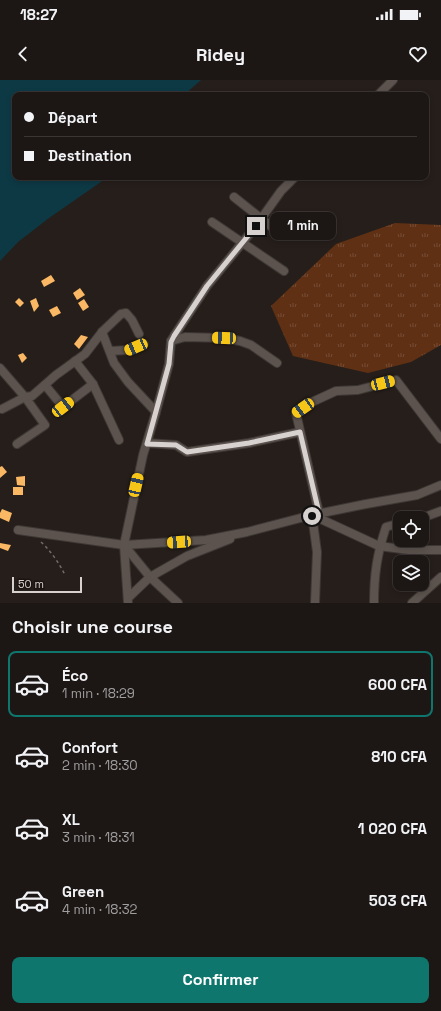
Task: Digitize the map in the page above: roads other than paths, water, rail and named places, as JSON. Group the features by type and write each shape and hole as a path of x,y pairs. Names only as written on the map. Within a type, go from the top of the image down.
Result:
{"street":[{"path":"381,92 393,80"},
{"path":"128,600 124,545 133,500 169,364 171,342 207,286 261,219 281,191 292,180"},
{"path":"234,197 273,228"},
{"path":"212,222 284,271"},
{"path":"2,409 25,397 32,396 85,354 102,332 121,314 126,313 132,320 139,334"},
{"path":"102,332 114,363 128,382 156,412"},
{"path":"171,342 185,337 240,340 251,345 276,363"},
{"path":"110,351 128,350 144,344"},
{"path":"75,361 93,384 119,440"},
{"path":"0,368 25,397 45,425 17,444"},
{"path":"312,516 319,513 296,413 310,403 336,391 358,390 396,380 441,439"},
{"path":"45,385 63,407 93,384"},
{"path":"147,444 176,445 187,452 249,443 300,432"},
{"path":"18,530 124,545 206,540 366,504 417,495 441,485"},
{"path":"429,515 441,511"},
{"path":"312,516 379,546 409,550 441,550"},
{"path":"312,516 316,552 315,603"},
{"path":"374,603 374,579 379,546 386,527 393,525"},
{"path":"128,600 150,577 187,556 247,532"},
{"path":"124,545 150,577 178,603"},
{"path":"412,603 441,577"}],"water":[{"path":"0,80 201,80 187,92 12,92 12,180 104,180 49,218 18,242 0,261"}]}
